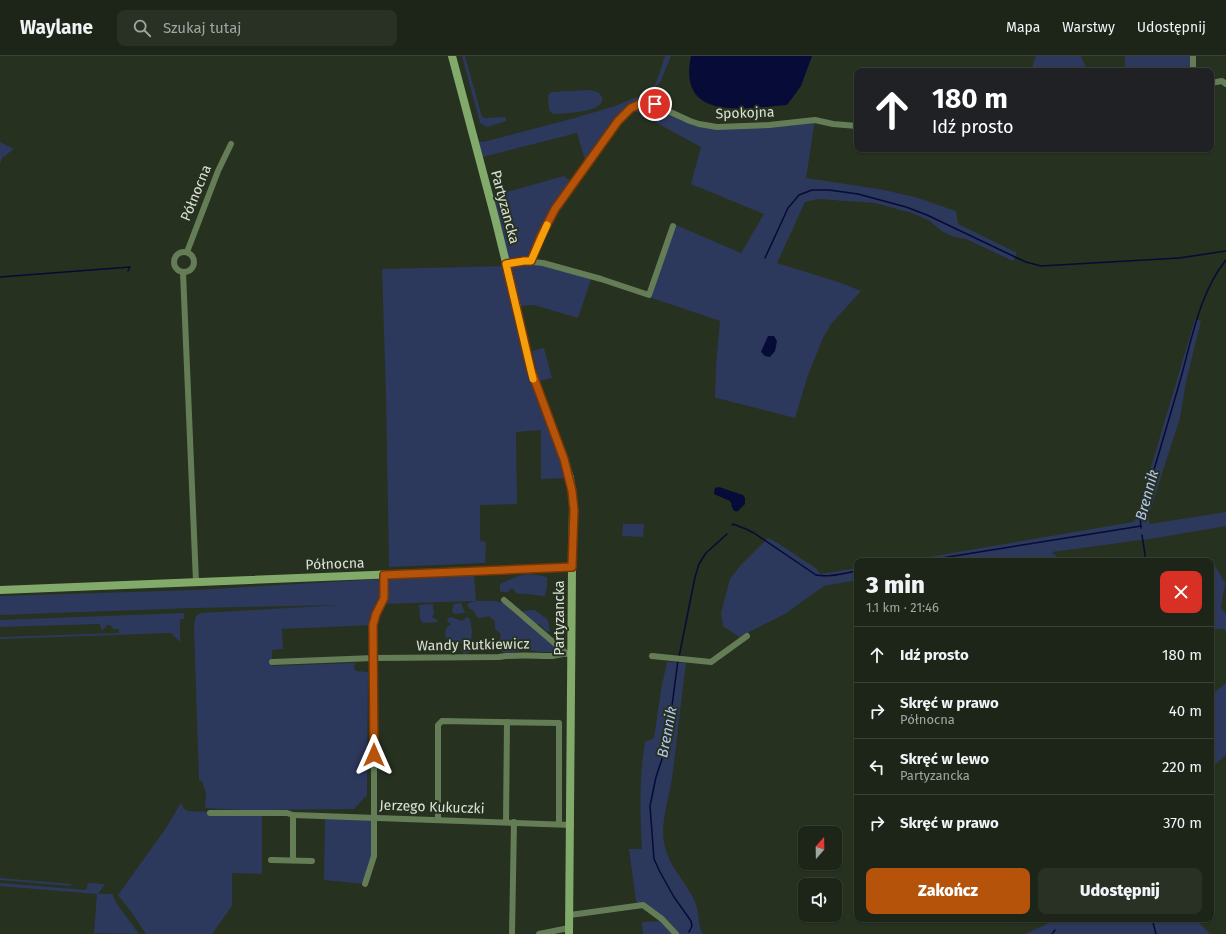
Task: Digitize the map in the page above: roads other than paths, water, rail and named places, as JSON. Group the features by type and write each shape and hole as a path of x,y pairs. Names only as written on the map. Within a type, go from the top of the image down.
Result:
{"main road":[{"name":"Partyzancka","path":"452,56 506,264 531,370 564,459 572,491 574,510 569,654 571,825 569,931"},
{"name":"Północna","path":"0,590 572,567"}],"street":[{"path":"1193,56 1193,68"},
{"path":"1214,82 1222,81 1226,84"},
{"name":"Spokojna","path":"531,261 546,227 564,196 587,167 618,121 631,108 640,104 655,104 690,121 712,126 754,126 815,120 833,124 854,126"},
{"name":"Północna","path":"187,252 218,171 231,144"},
{"path":"506,264 531,261 579,272 650,295 673,226"},
{"path":"183,251 192,256 194,262 192,268 183,272 174,267 173,260 177,254 183,251"},
{"path":"183,272 196,582"},
{"path":"365,884 374,856 373,625 384,594 384,575"},
{"path":"504,600 569,654"},
{"path":"652,656 711,662 747,636"},
{"name":"Wandy Rutkiewicz","path":"272,662 374,658 499,657 569,654"},
{"path":"438,819 438,725 442,721 559,723 559,824"},
{"path":"506,822 507,722"},
{"name":"Jerzego Kukuczki","path":"210,813 287,813 292,815 438,819 571,825"},
{"path":"292,815 293,860"},
{"path":"512,934 514,822"},
{"path":"271,860 312,861"},
{"path":"570,915 643,905 662,919 676,934"},
{"path":"539,934 569,931"}],"waterway":[{"path":"765,258 788,208 799,195 812,190 829,190 858,194 906,207 927,215 1026,262 1041,266 1179,258 1226,251"},
{"name":"Brennik","path":"1141,528 1140,515 1197,318 1209,286 1226,260"},
{"path":"0,277 130,267 128,271"},
{"name":"Brennik","path":"732,525 733,524 754,533 816,575 831,576 854,572"},
{"name":"Brennik","path":"942,558 1141,526"},
{"name":"Brennik","path":"679,657 699,564 706,553 727,534"},
{"path":"1142,535 1146,558"},
{"name":"Brennik","path":"678,660 670,721 663,756 656,777 650,806 654,859 674,897 691,921 692,926 689,932"},
{"path":"1153,922 1156,934"},
{"path":"1052,934 1055,930"}]}
